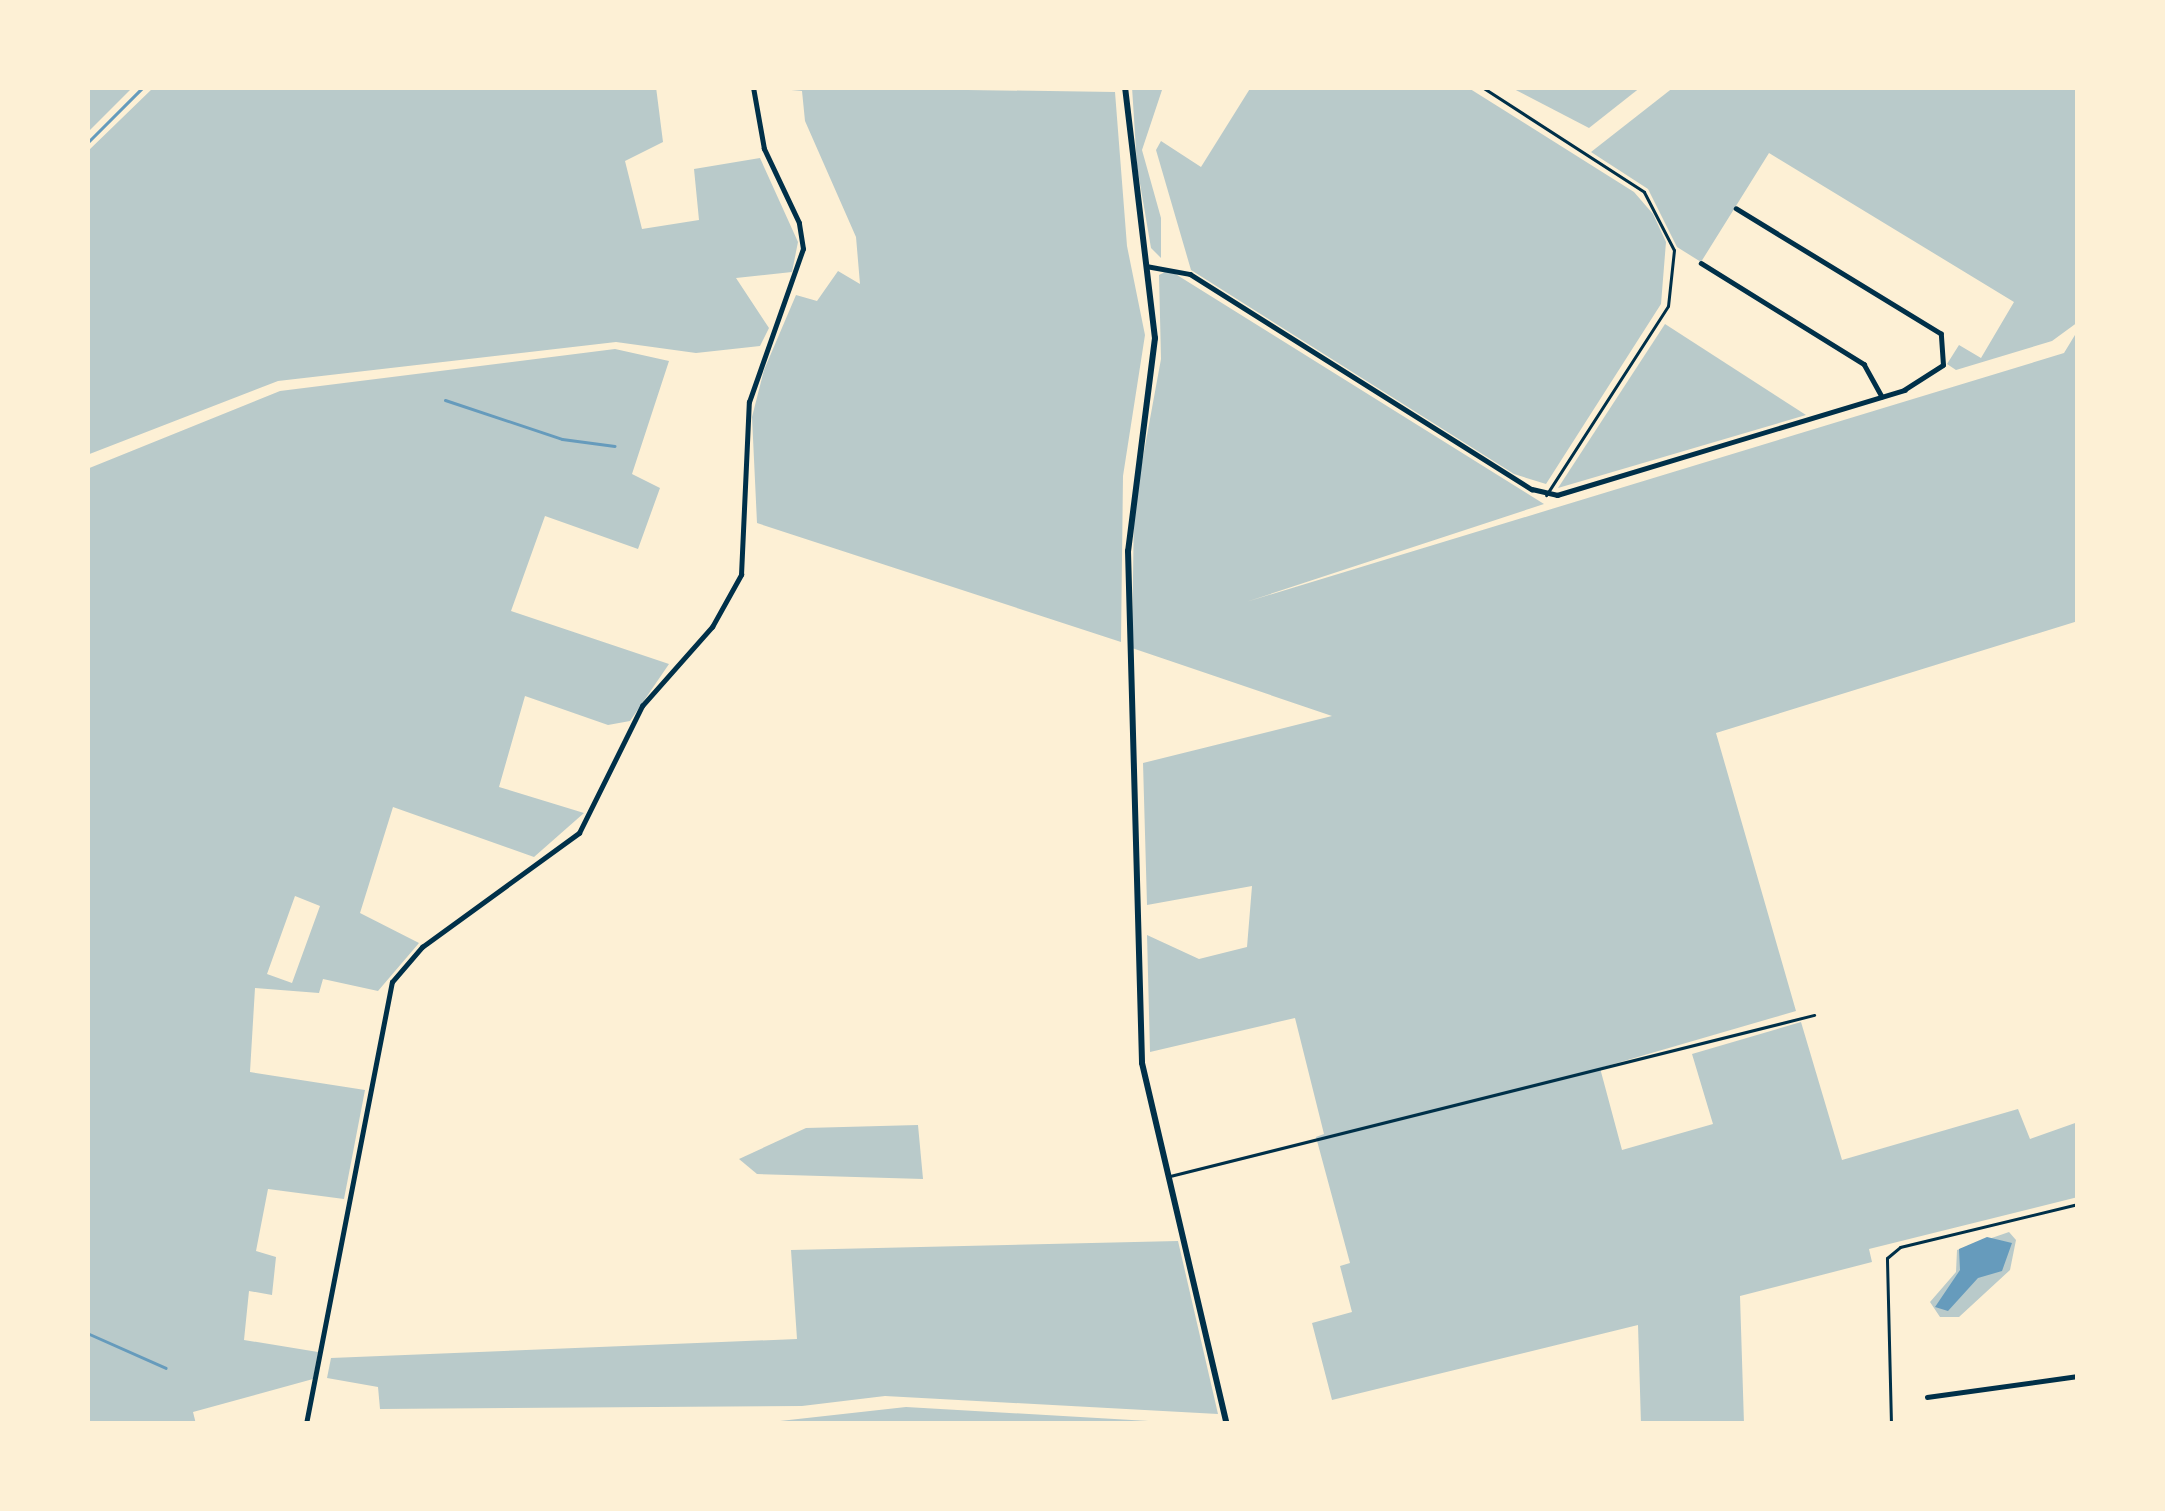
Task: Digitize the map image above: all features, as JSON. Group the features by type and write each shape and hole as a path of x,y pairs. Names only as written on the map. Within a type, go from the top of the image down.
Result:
{"street":[{"path":"306,1424 392,982 422,947 579,833 643,706 712,627 741,575 749,402 803,249 800,223 764,148 753,87"},
{"path":"1125,87 1155,338 1130,484 1128,667 1140,821 1141,1048 1227,1424"},
{"path":"1146,266 1190,274 1546,495 1882,396 1936,372 1947,350 1941,334 1736,209"},
{"path":"1701,263 1864,364 1882,396"},
{"path":"1927,1397 2078,1376"}],"lane":[{"path":"1482,87 1644,192 1674,250 1667,306 1546,495"},
{"path":"1168,1176 1814,1015"}],"path":[{"path":"1891,1424 1887,1258 1900,1247 2078,1204"}],"shaded area":[{"path":"87,87 133,87 87,133"},
{"path":"154,87 656,87 663,142 625,161 642,229 699,220 694,169 760,158 798,242 792,272 736,278 769,328 760,346 696,353 616,342 278,381 87,455 87,152"},
{"path":"758,87 1115,92 1127,246 1145,335 1123,476 1121,642 757,523 752,417 764,370 796,295 817,301 838,271 860,284 856,237 805,121 802,91"},
{"path":"1132,87 1163,87 1142,150 1161,218 1161,258 1151,248 1137,166"},
{"path":"1251,87 1467,87 1634,192 1653,214 1666,242 1661,304 1546,484 1514,474 1191,270 1156,150 1161,141 1201,167"},
{"path":"1510,87 1641,87 1589,128"},
{"path":"1674,87 2078,87 2078,322 2052,341 1956,370 1947,364 1959,345 1981,358 2014,302 1769,153 1701,262 1677,247 1648,189 1591,152"},
{"path":"1169,270 1544,504 1246,602 2064,353 2078,330 2078,621 1716,733 1796,1011 1600,1068 1622,1150 1713,1124 1692,1054 1801,1022 1842,1160 2018,1109 2030,1139 2078,1122 2078,1197 1869,1249 1872,1262 1740,1296 1744,1424 1641,1424 1638,1325 1332,1400 1312,1323 1352,1312 1340,1266 1350,1263 1316,1137 1324,1134 1295,1018 1150,1052 1147,935 1199,959 1247,947 1252,886 1147,905 1143,763 1332,716 1132,648 1134,506 1161,359 1159,275"},
{"path":"1665,324 1806,415 1558,488"},
{"path":"615,349 669,361 632,474 660,488 638,549 545,516 511,611 669,664 630,721 608,725 525,696 499,787 584,813 534,857 393,807 360,913 419,943 378,991 323,979 319,993 255,988 250,1072 365,1090 344,1199 268,1189 256,1251 276,1257 272,1295 249,1291 244,1340 318,1352 313,1379 193,1412 196,1424 87,1424 87,469 280,391","holes":["295,896 320,906 292,983 267,974"]},
{"path":"918,1125 923,1179 757,1174 739,1159 806,1128"},
{"path":"2009,1232 2016,1240 2010,1270 1959,1317 1940,1317 1930,1302 1956,1272 1957,1250"},
{"path":"1178,1241 1218,1414 885,1396 802,1406 380,1409 378,1387 327,1378 331,1358 797,1339 791,1250"},
{"path":"906,1407 1200,1424 380,1422 780,1421"}],"water":[{"path":"1987,1237 2012,1243 2002,1271 1978,1278 1948,1311 1935,1307 1960,1270 1959,1249"}],"waterway":[{"path":"87,143 143,87"},
{"path":"445,400 562,439 615,446"},
{"path":"87,1333 166,1368"}]}
